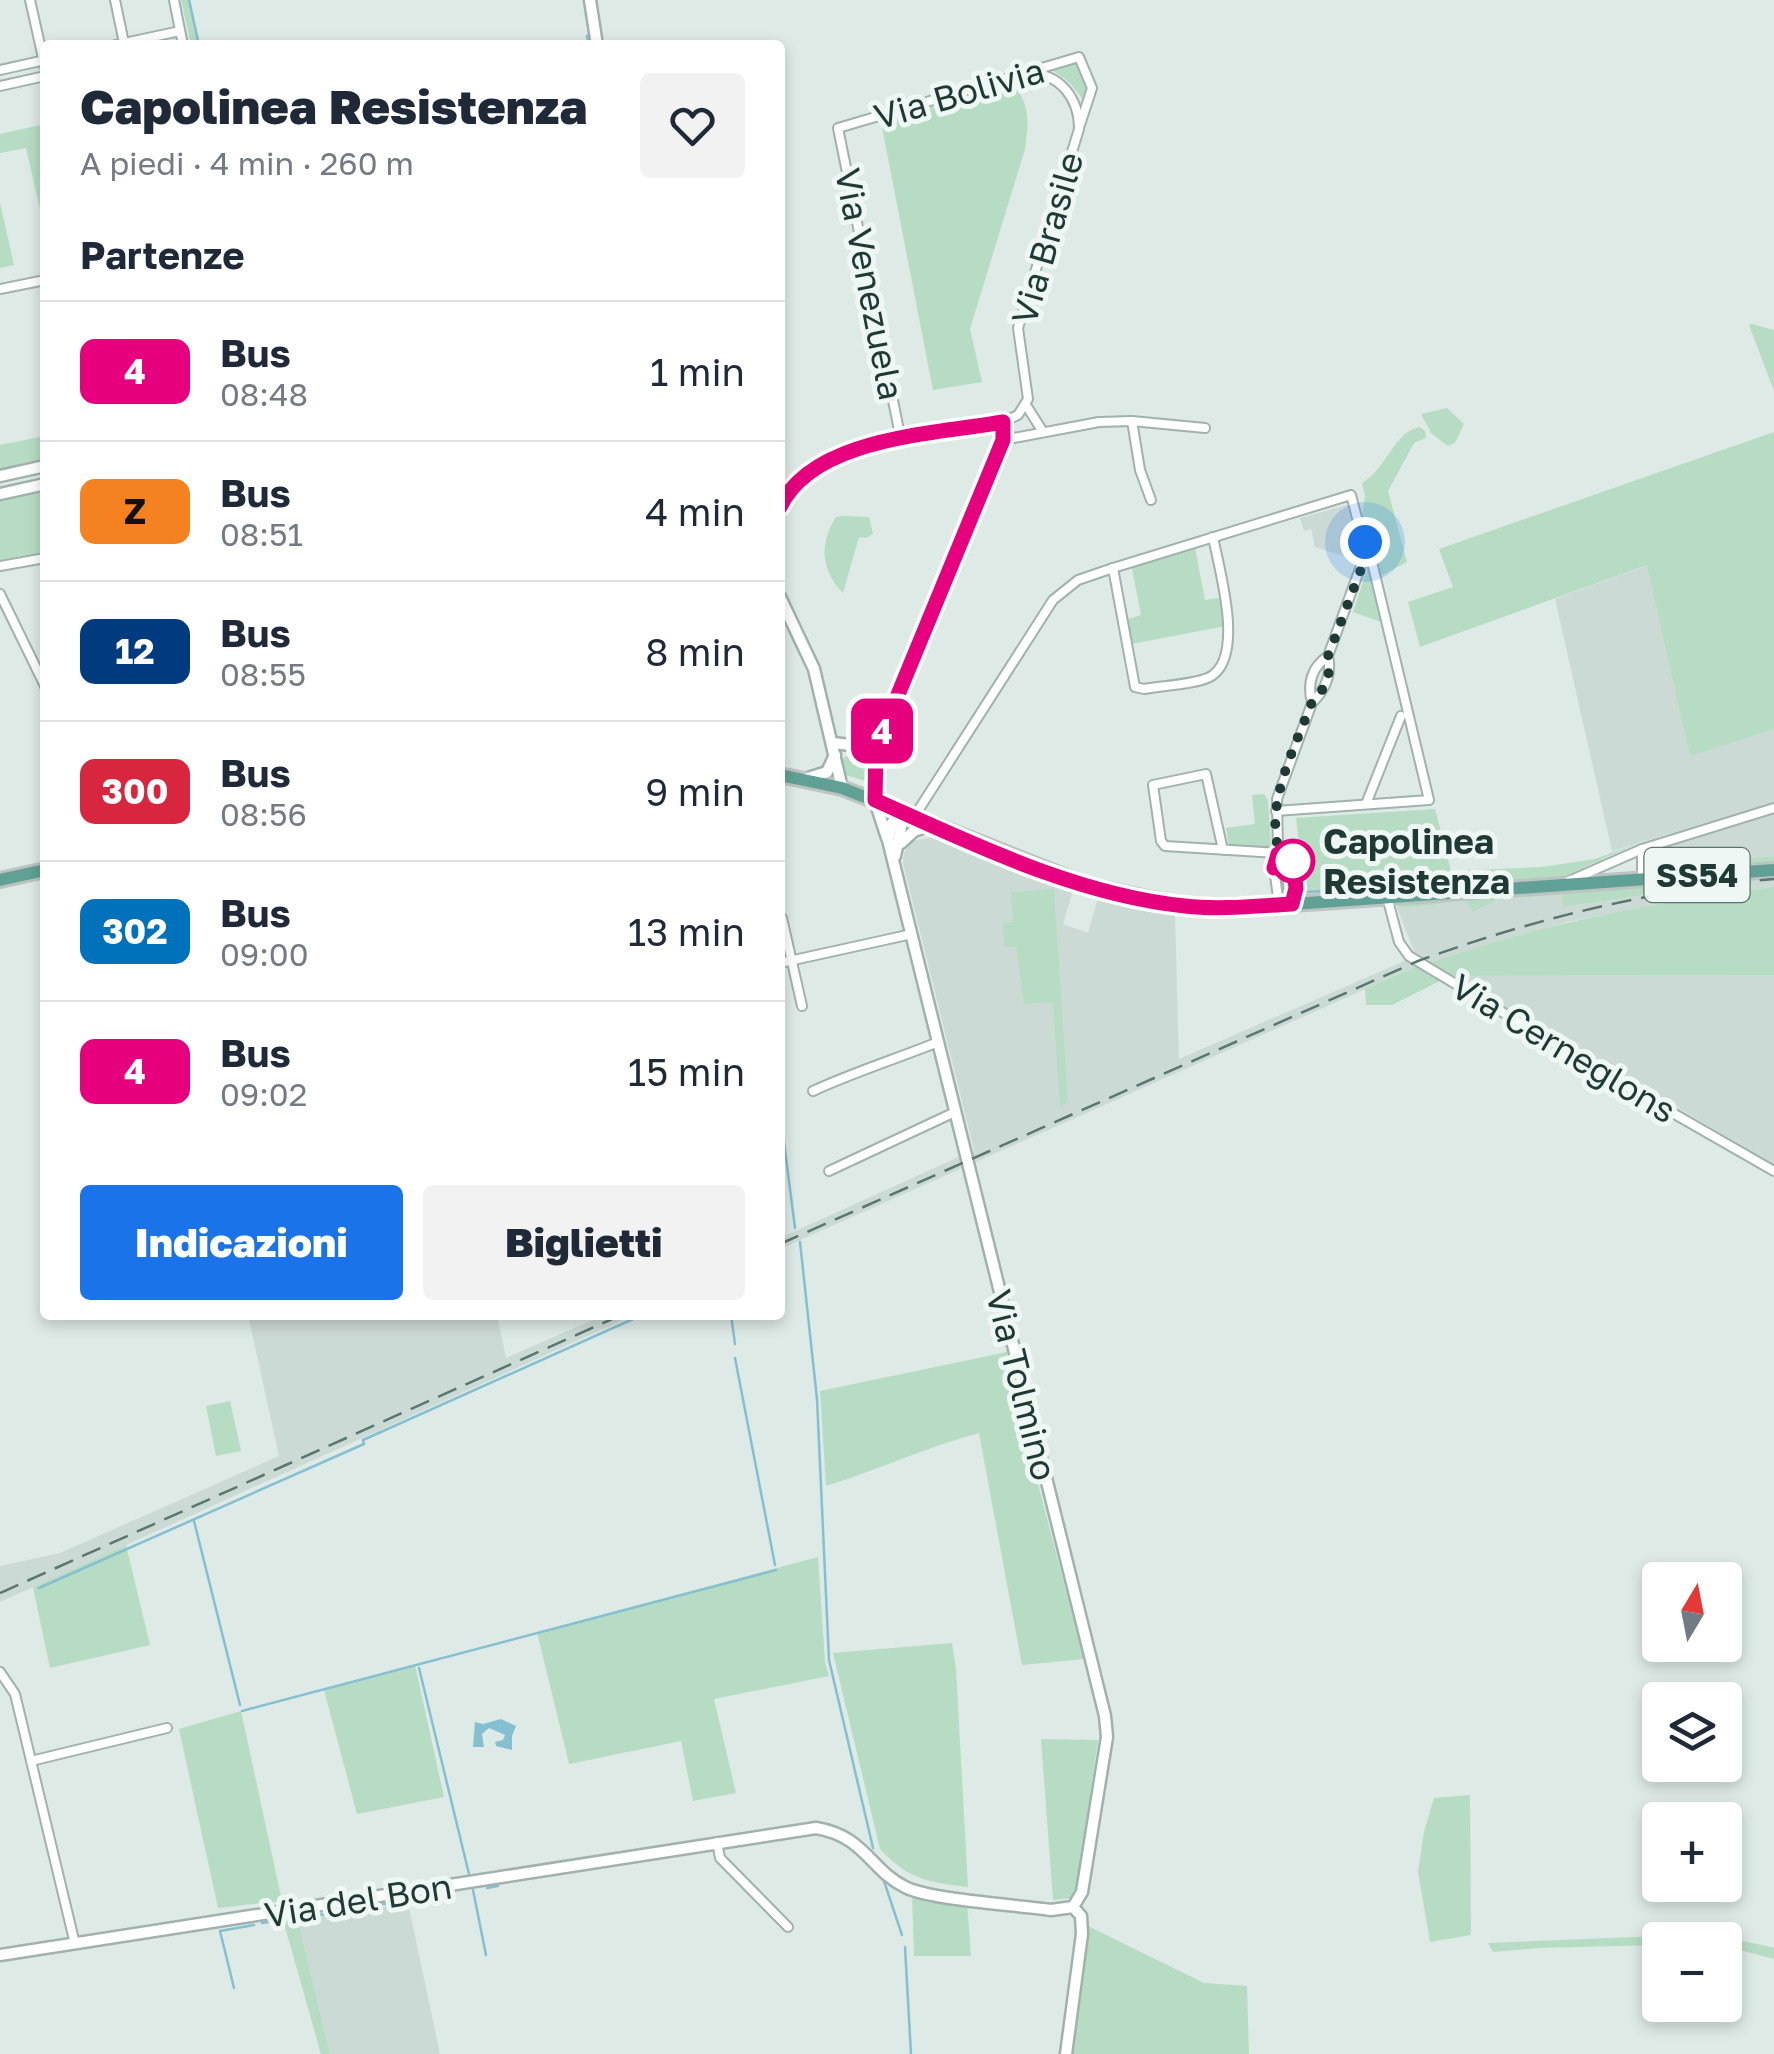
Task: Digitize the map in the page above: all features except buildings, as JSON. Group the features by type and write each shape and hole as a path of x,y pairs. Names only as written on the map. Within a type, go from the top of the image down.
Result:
{"main road":[{"path":"785,776 842,788 1069,879 1123,895 1204,908 1387,897"},
{"name":"SS54","path":"1387,897 1774,870"},
{"path":"0,880 40,871"}],"street":[{"path":"30,0 40,45"},
{"path":"115,0 120,40"},
{"path":"174,0 182,40"},
{"path":"590,0 597,40"},
{"path":"137,40 180,30"},
{"name":"Via Bolivia","path":"838,128 1079,57"},
{"name":"Via Brasile","path":"1042,432 1026,405 1029,391 1018,328 1092,88 1079,57"},
{"path":"0,70 40,64"},
{"name":"Via Brasile","path":"1029,74 1045,76 1064,88 1076,106 1078,130"},
{"path":"0,86 40,77"},
{"name":"Via Venezuela","path":"838,128 900,440"},
{"path":"0,289 40,281"},
{"path":"785,499 797,481 842,452 1003,422 1014,418 1026,405"},
{"path":"834,748 876,748 1003,440 1003,422"},
{"path":"1003,440 1099,422 1204,428"},
{"path":"1132,422 1140,470 1151,500"},
{"path":"0,476 40,467"},
{"path":"0,494 40,485"},
{"path":"909,815 1053,600 1078,580 1351,494 1366,556 1328,656 1331,668 1322,693 1312,702 1278,793 1278,854 1286,867 1285,904"},
{"path":"1113,568 1135,687 1144,689 1208,678 1218,670 1231,632 1213,538"},
{"path":"1276,811 1429,800 1372,562 1366,556"},
{"path":"0,566 40,559"},
{"path":"0,594 40,677"},
{"path":"785,608 814,670 842,788"},
{"path":"1312,702 1308,688 1317,663 1328,656"},
{"path":"1366,804 1400,716"},
{"path":"804,780 827,772 834,748"},
{"name":"Via Tolmino","path":"876,748 875,800 892,844 1105,1716 1108,1737 1082,1892 1074,1907"},
{"path":"1223,850 1206,774 1153,785 1162,844 1168,847 1278,854"},
{"path":"1560,886 1642,849 1774,808"},
{"name":"Via Tolmino","path":"892,844 909,815"},
{"path":"892,844 932,825"},
{"path":"1642,849 1642,878"},
{"name":"Via Cerneglons","path":"1387,897 1399,942 1413,959 1774,1171"},
{"path":"785,931 802,1006"},
{"path":"785,962 912,934"},
{"path":"813,1091 863,1068 884,1064 938,1042"},
{"path":"829,1171 955,1112"},
{"path":"0,1672 15,1694 74,1944"},
{"path":"31,1761 167,1728"},
{"name":"Via del Bon","path":"0,1955 791,1830 824,1829 859,1846 909,1889 1051,1910 1074,1907"},
{"path":"717,1842 720,1858 788,1927"},
{"path":"1066,2054 1082,1934 1081,1916 1074,1907"}],"shaded area":[{"path":"1347,505 1359,549 1356,560 1315,547 1311,529 1304,531 1300,518"},
{"path":"1648,565 1690,755 1774,729 1774,802 1612,851 1555,599"},
{"path":"1774,813 1774,856 1673,864 1670,845"},
{"path":"933,837 1073,890 1063,924 1088,933 1098,898 1175,914 1179,1059 1416,956 1397,908 1434,905 1455,897 1515,893 1516,898 1561,895 1563,907 1774,876 1774,887 1698,896 1567,922 1404,972 785,1247 785,1236 974,1150 903,863 912,841"},
{"path":"1774,975 1774,1164 1452,976"},
{"path":"249,1320 498,1320 506,1358 593,1320 623,1320 0,1602 0,1566 60,1553 279,1456"},
{"path":"408,1903 440,2054 330,2054 298,1920"}],"green space":[{"path":"181,0 190,0 198,40 190,40"},
{"path":"1077,60 1087,89 1084,101 1069,82 1052,70"},
{"path":"1014,83 1026,107 1025,149 970,329 982,382 933,390 881,122"},
{"path":"40,125 40,208 26,148 0,153 0,134"},
{"path":"0,203 14,265 0,268"},
{"path":"1749,325 1774,330 1774,391"},
{"path":"1447,408 1464,424 1455,443 1448,446 1432,434 1421,414"},
{"path":"1420,427 1426,438 1414,443 1388,491 1407,562 1380,576 1362,517 1362,483 1403,436"},
{"path":"1774,432 1774,729 1690,756 1647,565 1420,647 1408,602 1453,587 1439,549"},
{"path":"40,437 40,461 0,470 0,445"},
{"path":"40,491 40,553 0,560 0,499"},
{"path":"836,517 869,517 873,534 859,537 843,593 830,575 825,556 831,527"},
{"path":"1194,543 1205,600 1225,597 1231,625 1126,645 1122,621 1141,615 1131,563"},
{"path":"1369,564 1384,623 1353,612"},
{"path":"851,754 871,756 868,782 843,774 843,758"},
{"path":"1264,794 1268,800 1271,849 1229,846 1226,828 1255,824 1252,795"},
{"path":"1435,809 1451,871 1542,867 1595,859 1638,843 1553,878 1305,894 1296,818"},
{"path":"1774,856 1774,864 1658,872 1650,866 1673,861 1674,864"},
{"path":"1774,876 1563,907 1561,895 1516,898 1515,893"},
{"path":"1774,887 1774,975 1452,976 1430,963 1600,916"},
{"path":"1054,889 1068,1102 1060,1107 1053,1002 1024,1004 1016,947 1004,947 1003,923 1013,922 1011,892"},
{"path":"1494,895 1496,900 1473,912 1465,898 1397,908 1402,902"},
{"path":"1416,967 1440,981 1392,1005 1366,1005 1365,989"},
{"path":"1007,1352 1084,1659 1022,1665 979,1433 826,1486 820,1391"},
{"path":"230,1401 241,1451 216,1456 206,1406"},
{"path":"126,1545 150,1645 50,1668 33,1587"},
{"path":"818,1557 829,1676 714,1699 736,1793 693,1801 681,1741 569,1764 537,1632"},
{"path":"952,1643 968,1887 920,1878 880,1849 833,1653"},
{"path":"415,1665 444,1797 357,1814 324,1690"},
{"path":"241,1711 282,1901 218,1908 179,1729"},
{"path":"1041,1739 1098,1740 1077,1886 1071,1898 1053,1900"},
{"path":"1470,1795 1471,1935 1430,1942 1418,1872 1424,1832 1434,1798"},
{"path":"912,1894 967,1902 971,1956 914,1956"},
{"path":"282,1916 298,1920 330,2054 321,2054"},
{"path":"1088,1926 1204,1983 1247,1986 1249,2054 1070,2054"},
{"path":"1642,1937 1642,1945 1493,1952 1488,1943"},
{"path":"1742,1942 1774,1948 1774,1959 1742,1951"}],"water":[{"path":"501,1719 516,1726 512,1750 496,1746 495,1742 505,1735 489,1728 482,1734 484,1747 473,1747 475,1722"}],"waterway":[{"path":"189,0 198,40"},
{"path":"587,36 588,40"},
{"path":"1308,892 1450,883"},
{"path":"785,1150 795,1228"},
{"path":"800,1242 817,1399 829,1660 873,1848"},
{"path":"39,1588 631,1320"},
{"path":"732,1320 735,1344"},
{"path":"735,1358 775,1565"},
{"path":"194,1521 240,1705"},
{"path":"242,1711 776,1570"},
{"path":"419,1668 469,1874"},
{"path":"882,1875 902,1935"},
{"path":"487,1888 498,1886"},
{"path":"473,1890 486,1955"},
{"path":"314,1916 443,1894"},
{"path":"262,1923 275,1921"},
{"path":"234,1988 220,1931 254,1925"},
{"path":"905,1947 911,2054"}],"railway":[{"path":"785,1242 1418,961 1593,908 1774,879"},
{"path":"0,1593 610,1320"}],"bus line":[{"name":"4","path":"785,498 810,470 842,452 1003,422 1003,440 876,748 875,800 1069,879 1150,901 1204,908 1292,904 1296,888 1293,861 1278,854 1274,868"}],"place":[{"name":"Capolinea Resistenza","path":"1293,861"}],"route":[{"path":"1293,861 1286,867 1278,854 1277,799 1312,702 1322,693 1331,668 1328,656 1366,556 1365,542"}]}
